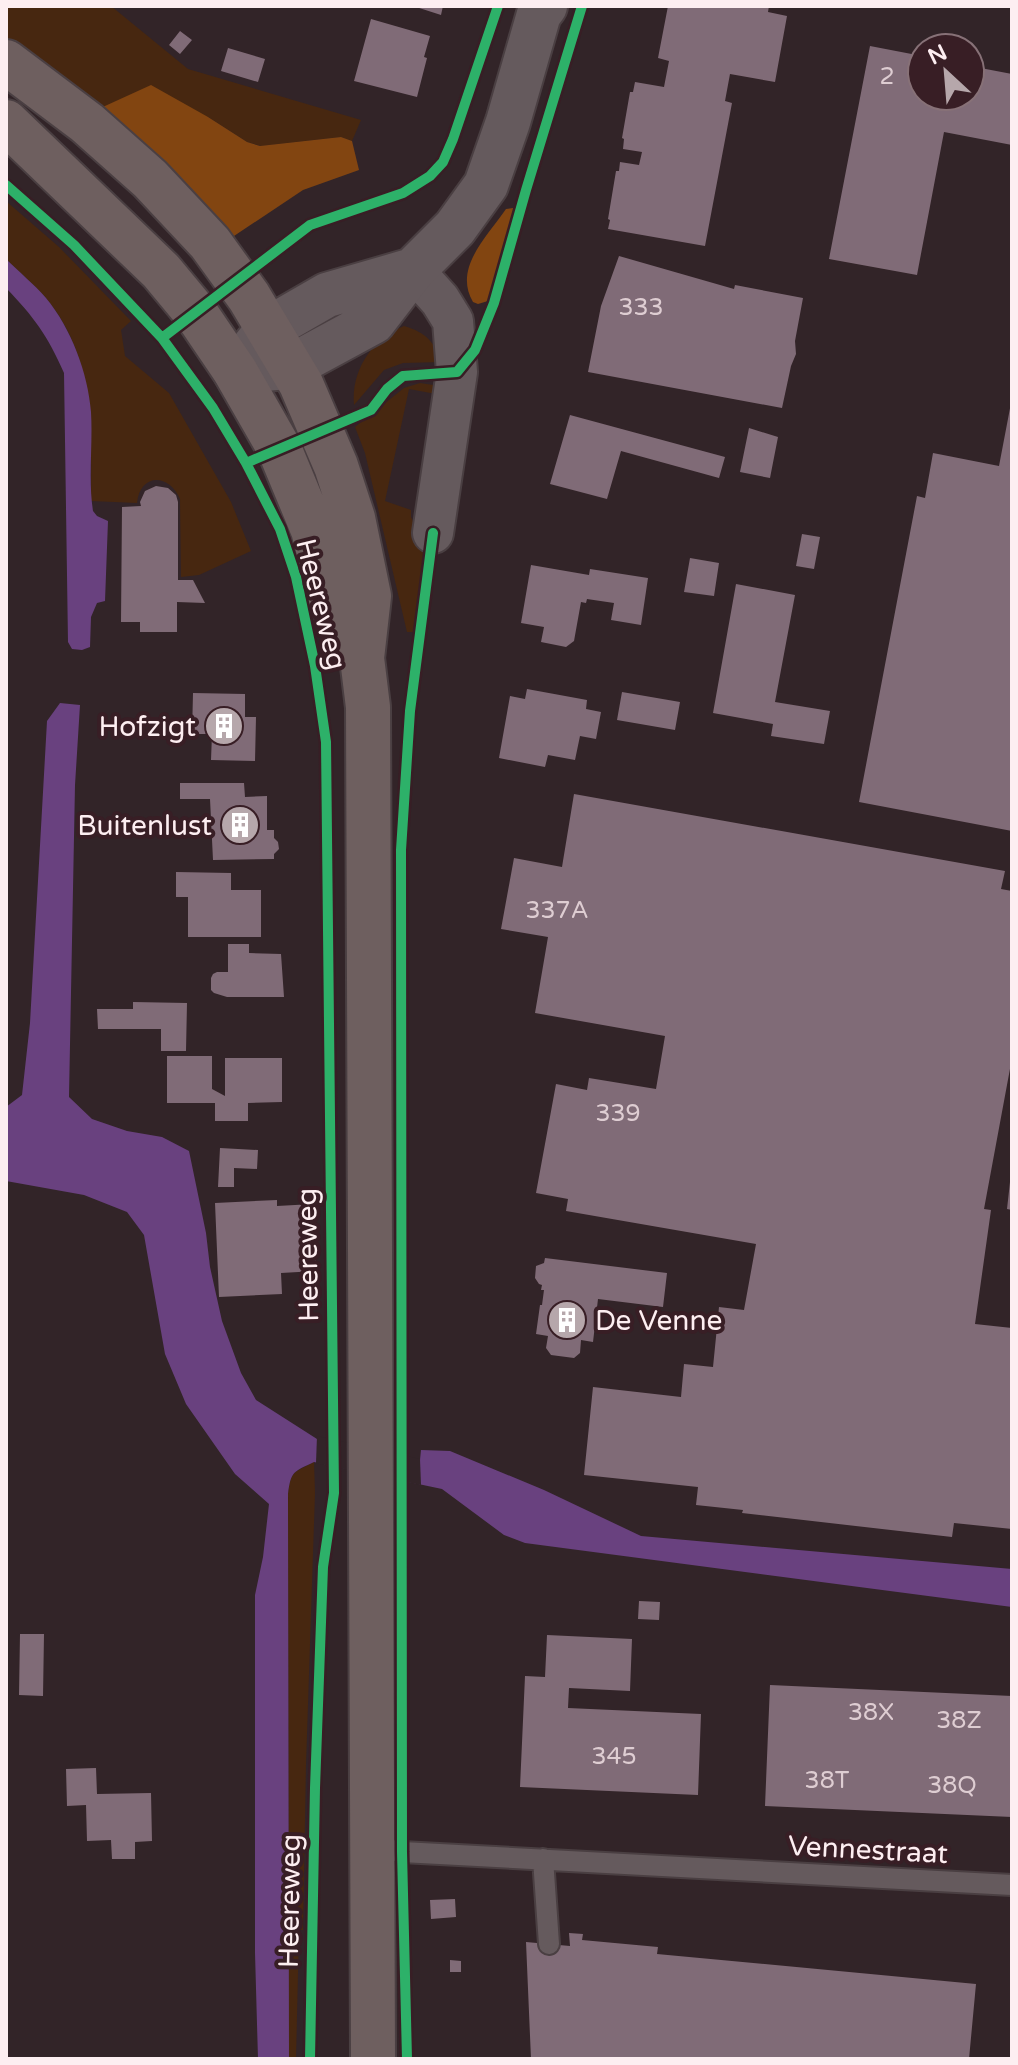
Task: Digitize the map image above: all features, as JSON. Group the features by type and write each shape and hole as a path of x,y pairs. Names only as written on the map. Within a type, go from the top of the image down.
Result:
{"main road":[{"path":"235,371 290,367 373,322 413,270 455,228 486,185 541,9"},
{"path":"6,62 87,123 150,179 210,243 238,279 301,384 353,518 369,596 362,658"},
{"name":"Heereweg","path":"6,122 161,271 195,312 235,371 279,448 313,530 332,603 362,658 368,707 373,2059"},
{"path":"235,371 268,329 327,295 413,270"}],"street":[{"path":"413,270 440,300 453,321 457,372 433,533"}],"lane":[{"path":"372,1846 402,1852 543,1859 549,1944"},
{"name":"Vennestraat","path":"543,1859 1012,1885"}],"shaded area":[{"path":"6,6 111,6 188,69 361,120 352,141 341,137 261,146 247,142 208,117 94,111 6,46"},
{"path":"151,85 247,142 260,146 341,137 352,141 359,170 303,190 231,238 94,111"},
{"path":"6,201 59,247 131,321 121,330 125,356 169,393 231,502 251,551 199,575 181,577 180,499 169,484 156,480 149,482 139,493 137,503 91,501 90,421 82,370 62,321 46,298 6,259"},
{"path":"513,208 515,212 491,293 488,301 478,304 473,302 468,289 470,265 506,209"},
{"path":"6,259 46,298 63,323 77,352 89,397 93,511 108,521 105,601 97,603 91,617 90,647 82,650 72,649 68,642 64,373 40,328 6,288"},
{"path":"404,326 428,339 442,362 403,363 384,370 354,405 356,380 366,357 382,339"},
{"path":"420,383 440,386 436,394 409,389 385,501 411,510 416,528 428,534 413,632 407,632 365,453 355,427 404,388"},
{"path":"60,703 80,705 75,785 69,1097 92,1119 127,1131 162,1137 189,1151 222,1321 241,1373 256,1400 317,1439 420,1460 421,1450 450,1451 544,1490 641,1536 1012,1569 1012,1607 525,1543 504,1535 442,1489 314,1462 298,1470 292,1476 288,1494 289,2059 258,2059 255,1595 269,1504 235,1474 186,1404 165,1354 144,1235 127,1212 84,1195 6,1181 6,1107 22,1095 30,1023 47,721"},
{"path":"314,1462 303,1930 299,1930 296,2059 289,2059 288,1494 295,1473"}],"pier":[{"path":"317,1436 420,1459 421,1485 316,1463"}],"building":[{"path":"413,6 443,6 441,15"},
{"path":"668,6 769,6 768,12 787,16 775,82 730,74 725,101 732,103 705,246 608,229 616,171 619,171 620,162 639,165 642,152 623,149 630,92 633,92 635,82 664,87 669,61 658,58"},
{"path":"371,19 430,36 417,97 354,81"},
{"path":"180,31 192,40 180,54 169,45"},
{"path":"870,46 906,53 906,112 986,112 986,69 1012,74 1012,145 944,132 917,275 829,259"},
{"path":"228,48 265,59 258,82 221,71"},
{"path":"619,256 734,289 735,285 803,298 795,341 796,354 782,408 588,372 601,306"},
{"path":"1011,403 1012,831 859,802 917,496 925,498 933,453 999,466"},
{"path":"570,415 725,457 719,478 621,451 607,499 550,484"},
{"path":"749,428 778,437 770,478 740,472"},
{"path":"156,486 168,488 176,495 178,502 178,580 193,580 205,603 177,602 177,632 140,632 140,622 121,622 122,507 141,506 145,491"},
{"path":"802,534 820,537 814,569 796,566"},
{"path":"690,558 719,563 714,596 684,592"},
{"path":"531,565 589,575 590,569 648,578 641,625 611,620 614,603 587,599 586,603 581,602 574,641 566,647 541,642 544,627 521,623"},
{"path":"736,584 795,595 775,702 830,711 824,744 771,736 773,724 713,713"},
{"path":"527,689 587,700 586,709 601,712 596,739 580,736 575,760 548,755 545,767 499,758 510,696 525,699"},
{"path":"622,692 680,702 675,730 617,720"},
{"name":"Hofzigt","path":"193,693 245,694 245,717 256,717 255,761 211,760 212,734 192,734"},
{"name":"Buitenlust","path":"180,783 244,783 245,797 267,796 267,830 274,830 279,849 274,859 213,860 210,799 180,799"},
{"path":"574,794 1005,871 1001,889 1012,891 1012,1058 984,1209 991,1210 975,1324 1012,1328 1012,1529 954,1523 952,1537 742,1513 743,1510 696,1505 698,1487 584,1475 593,1387 681,1397 684,1364 713,1367 719,1307 744,1310 756,1244 566,1211 568,1199 536,1193 556,1084 587,1090 589,1078 656,1089 665,1036 535,1013 548,937 501,929 514,858 562,867"},
{"path":"176,872 231,873 231,890 261,890 261,937 188,937 188,897 176,897"},
{"path":"228,944 249,944 249,953 281,954 284,997 227,997 214,993 211,990 213,974 228,972"},
{"path":"133,1002 187,1003 186,1051 161,1051 161,1029 98,1029 97,1009 133,1009"},
{"path":"167,1056 212,1056 212,1089 225,1096 225,1058 282,1058 282,1102 248,1103 248,1121 215,1121 215,1103 167,1103"},
{"path":"220,1148 258,1150 257,1169 234,1168 234,1187 218,1187"},
{"path":"1012,1182 1012,1210 1007,1209"},
{"path":"277,1200 277,1206 313,1204 316,1271 281,1273 282,1294 219,1297 215,1203"},
{"name":"De Venne","path":"545,1258 667,1273 663,1307 598,1299 593,1342 581,1340 580,1353 574,1358 551,1355 546,1348 548,1336 536,1334 544,1290 535,1278 536,1266 544,1263"},
{"path":"639,1601 660,1602 659,1620 638,1619"},
{"path":"20,1634 44,1634 43,1696 19,1695"},
{"path":"547,1635 632,1639 630,1691 569,1688 568,1708 701,1714 698,1795 520,1787 525,1676 545,1677"},
{"path":"770,1685 1012,1696 1012,1817 765,1806"},
{"path":"96,1768 97,1794 151,1793 152,1841 135,1842 135,1859 112,1859 111,1840 87,1841 86,1805 67,1806 66,1769"},
{"path":"455,1899 456,1917 431,1919 430,1900"},
{"path":"569,1933 583,1934 582,1940 658,1947 657,1954 976,1984 969,2059 531,2059 526,1942 570,1946"},
{"path":"450,1960 461,1961 461,1972 450,1972"}],"cycle path":[{"path":"162,338 310,225 403,193 430,176 443,162 453,139 498,6"},
{"path":"246,463 371,410 387,389 403,376 457,372 475,350 494,303 582,6"},
{"path":"6,185 74,245 162,338 213,408 280,529 296,577 315,666 326,742 334,1493 323,1567 310,2059"},
{"path":"407,2059 402,1852 401,850 410,711 433,533"}],"place":[{"name":"Hofzigt","path":"224,726"},
{"name":"Buitenlust","path":"240,825"},
{"name":"De Venne","path":"567,1320"}]}
